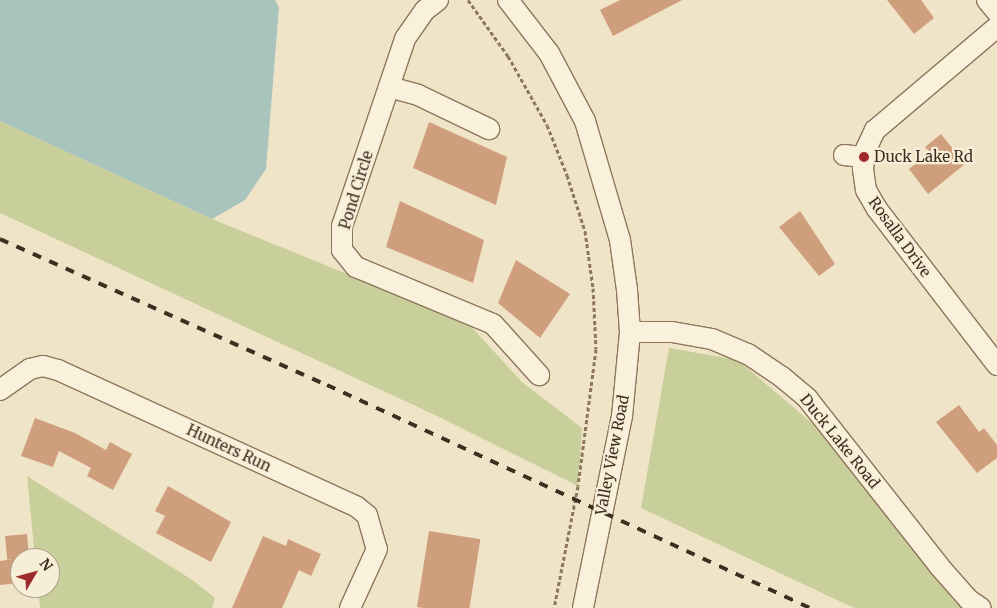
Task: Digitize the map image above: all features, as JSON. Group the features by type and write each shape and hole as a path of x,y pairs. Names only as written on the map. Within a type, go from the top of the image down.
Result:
{"street":[{"name":"Pond Circle","path":"438,0 425,10 405,39 342,226 342,250 356,267 493,324 539,375"},
{"name":"Valley View Road","path":"508,0 549,53 585,120 620,240 630,332 622,416 583,608"},
{"path":"987,0 997,12"},
{"name":"Rosalla Drive","path":"997,27 875,130 864,157 866,190 877,208 997,365"},
{"path":"389,87 418,95 490,129"},
{"path":"844,155 864,157"},
{"name":"Duck Lake Road","path":"630,332 672,332 712,339 748,354 782,377 807,398 939,566 969,600 981,608"},
{"name":"Hunters Run","path":"0,390 30,368 44,366 58,370 357,507 367,515 377,549 350,608"}],"path":[{"path":"468,0 508,56 546,125 567,175 585,231 593,288 596,349 578,486 554,608"}],"green space":[{"path":"0,121 212,219 468,323 522,382 582,428 578,486 435,415 0,213"},
{"path":"669,348 738,360 813,424 956,603 964,608 854,608 641,508"},
{"path":"27,476 194,581 215,598 212,608 40,608 39,598 60,598 60,548 34,548"}],"water":[{"path":"0,0 275,0 279,8 266,169 245,200 212,219 0,121"}],"building":[{"path":"620,0 682,0 613,36 600,10"},
{"path":"887,0 921,0 934,18 914,34"},
{"path":"429,122 507,157 496,205 413,168"},
{"path":"941,134 965,164 928,194 909,169 930,152 925,147"},
{"path":"400,201 484,240 473,283 386,247"},
{"path":"800,211 835,264 819,276 779,227"},
{"path":"516,260 570,294 540,338 498,303"},
{"path":"959,405 979,432 984,428 997,445 997,458 977,473 936,422"},
{"path":"35,418 75,433 106,450 110,442 132,454 113,490 87,476 91,468 59,451 53,467 21,456"},
{"path":"168,486 231,522 211,562 156,533 165,516 155,511"},
{"path":"429,531 480,539 469,608 417,607"},
{"path":"27,534 28,548 10,548 10,560 7,560 5,536"},
{"path":"263,536 286,546 288,539 321,554 311,576 299,570 282,608 232,608"},
{"path":"10,560 10,584 0,585 0,561"}],"railway":[{"path":"0,239 327,385 810,608"}],"place":[{"name":"Duck Lake Rd","path":"864,157"}]}
